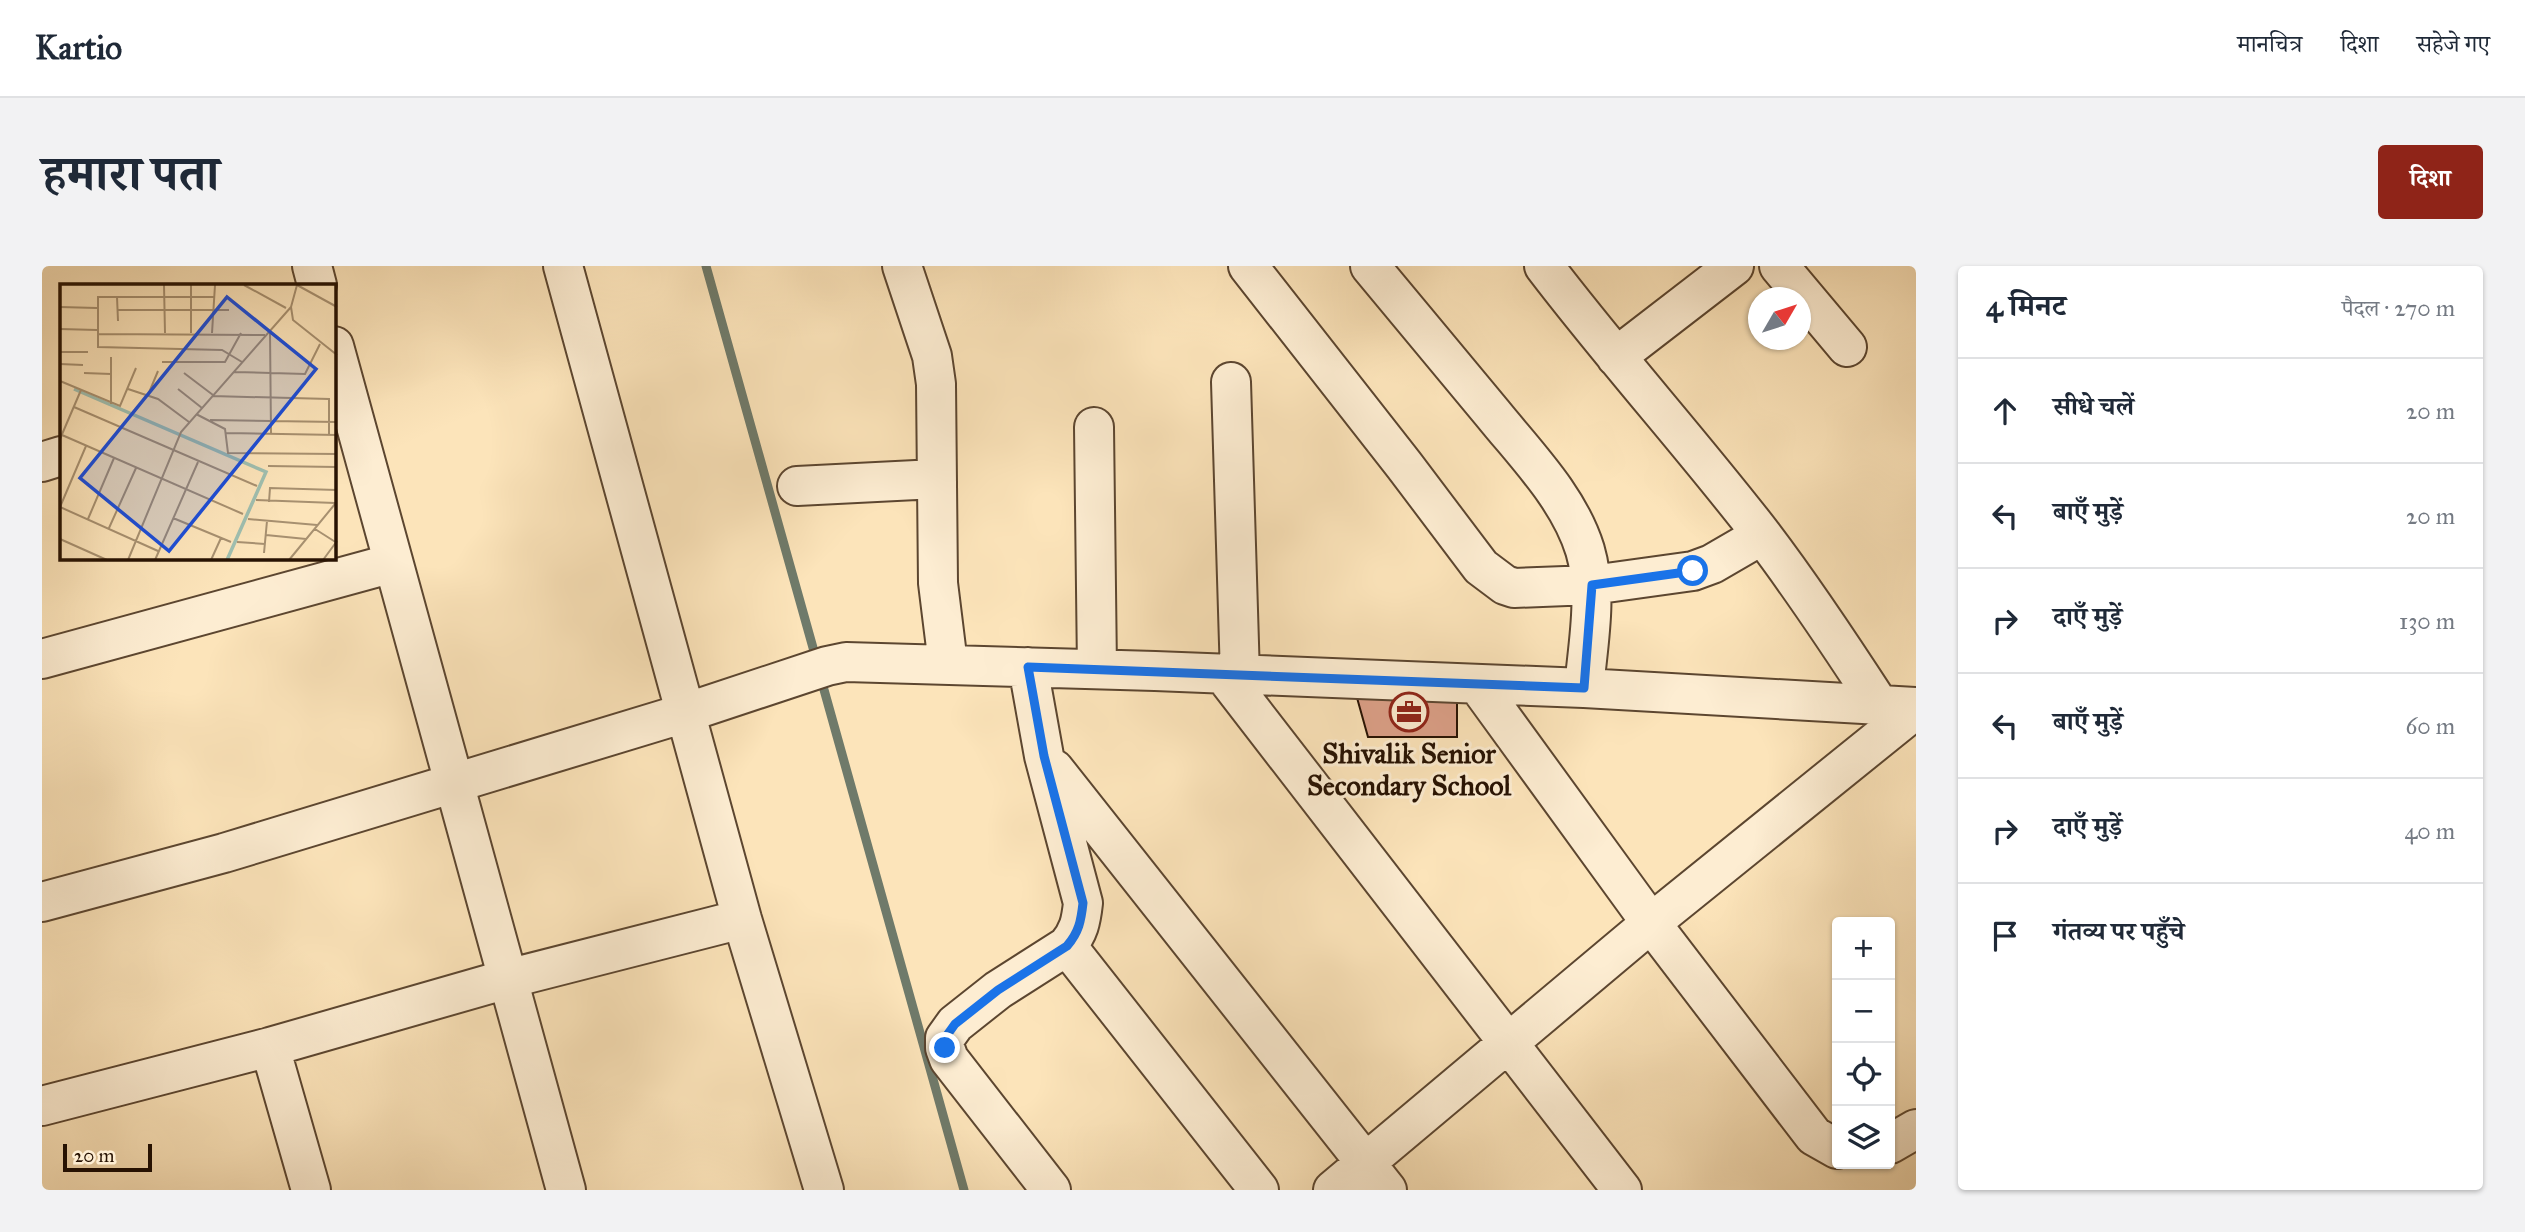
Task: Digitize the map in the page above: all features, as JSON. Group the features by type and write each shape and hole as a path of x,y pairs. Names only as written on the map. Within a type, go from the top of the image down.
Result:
{"street":[{"path":"312,266 317,284"},
{"path":"563,266 742,919 824,1190"},
{"path":"1248,266 1481,567 1505,585 1514,588 1592,585 1693,571 1712,564 1762,535"},
{"path":"1370,266 1535,464 1564,505 1585,551 1592,585 1584,688"},
{"path":"1544,266 1762,535 1827,623 1878,703"},
{"path":"1616,357 1734,266"},
{"path":"1779,266 1847,347"},
{"path":"907,267 932,356 936,384 938,583 948,664"},
{"path":"337,368 566,1190"},
{"path":"1231,382 1232,676 1622,1190"},
{"path":"1094,427 1097,669"},
{"path":"42,462 60,456"},
{"path":"797,486 936,480"},
{"path":"42,659 393,563"},
{"path":"42,902 224,853 846,662 1584,688 1878,703 1916,708"},
{"path":"1028,667 1044,756 1083,903 1079,928 1067,946 998,990 955,1024 945,1038 945,1048 949,1059 1051,1190"},
{"path":"1478,685 1651,923 1814,1136 1832,1146"},
{"path":"1333,1190 1376,1176 1509,1043 1651,923 1916,708"},
{"path":"1044,756 1376,1176"},
{"path":"42,1106 270,1047 507,979 742,919"},
{"path":"1067,946 1259,1190"},
{"path":"270,1047 311,1190"},
{"path":"1895,1141 1916,1129"}],"building":[{"path":"1354,687 1457,687 1457,737 1368,737"}],"waterway":[{"path":"706,266 817,662"},
{"path":"821,679 964,1190"}],"place":[{"name":"Shivalik Senior Secondary School","path":"1409,712"}],"route":[{"path":"945,1048 945,1038 955,1024 998,990 1067,946 1082,921 1083,903 1044,756 1028,667 1584,688 1592,585 1693,571"}]}
